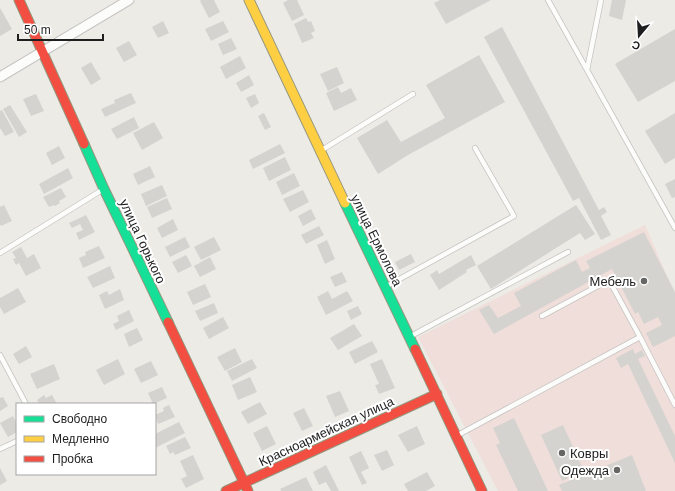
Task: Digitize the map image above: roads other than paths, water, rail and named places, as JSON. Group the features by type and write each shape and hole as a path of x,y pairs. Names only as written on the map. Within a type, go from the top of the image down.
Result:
{"street":[{"name":"улица Горького","path":"19,0 104,189 246,487"},
{"path":"0,76 129,0"},
{"name":"улица Ермолова","path":"249,0 482,491"},
{"name":"Красноармейская улица","path":"226,491 246,487 437,394"}],"lane":[{"path":"548,0 675,228"},
{"path":"587,70 602,0"},
{"path":"320,150 413,94"},
{"path":"385,287 514,216 475,148"},
{"path":"0,253 104,189"},
{"path":"409,336 568,252"},
{"path":"542,316 609,280 675,405"},
{"path":"456,436 640,337"},
{"path":"0,355 25,403"},
{"path":"0,449 16,441"}],"place":[{"name":"Мебель","path":"644,281"},
{"name":"Ковры","path":"562,453"},
{"name":"Одежда","path":"617,470"}]}
